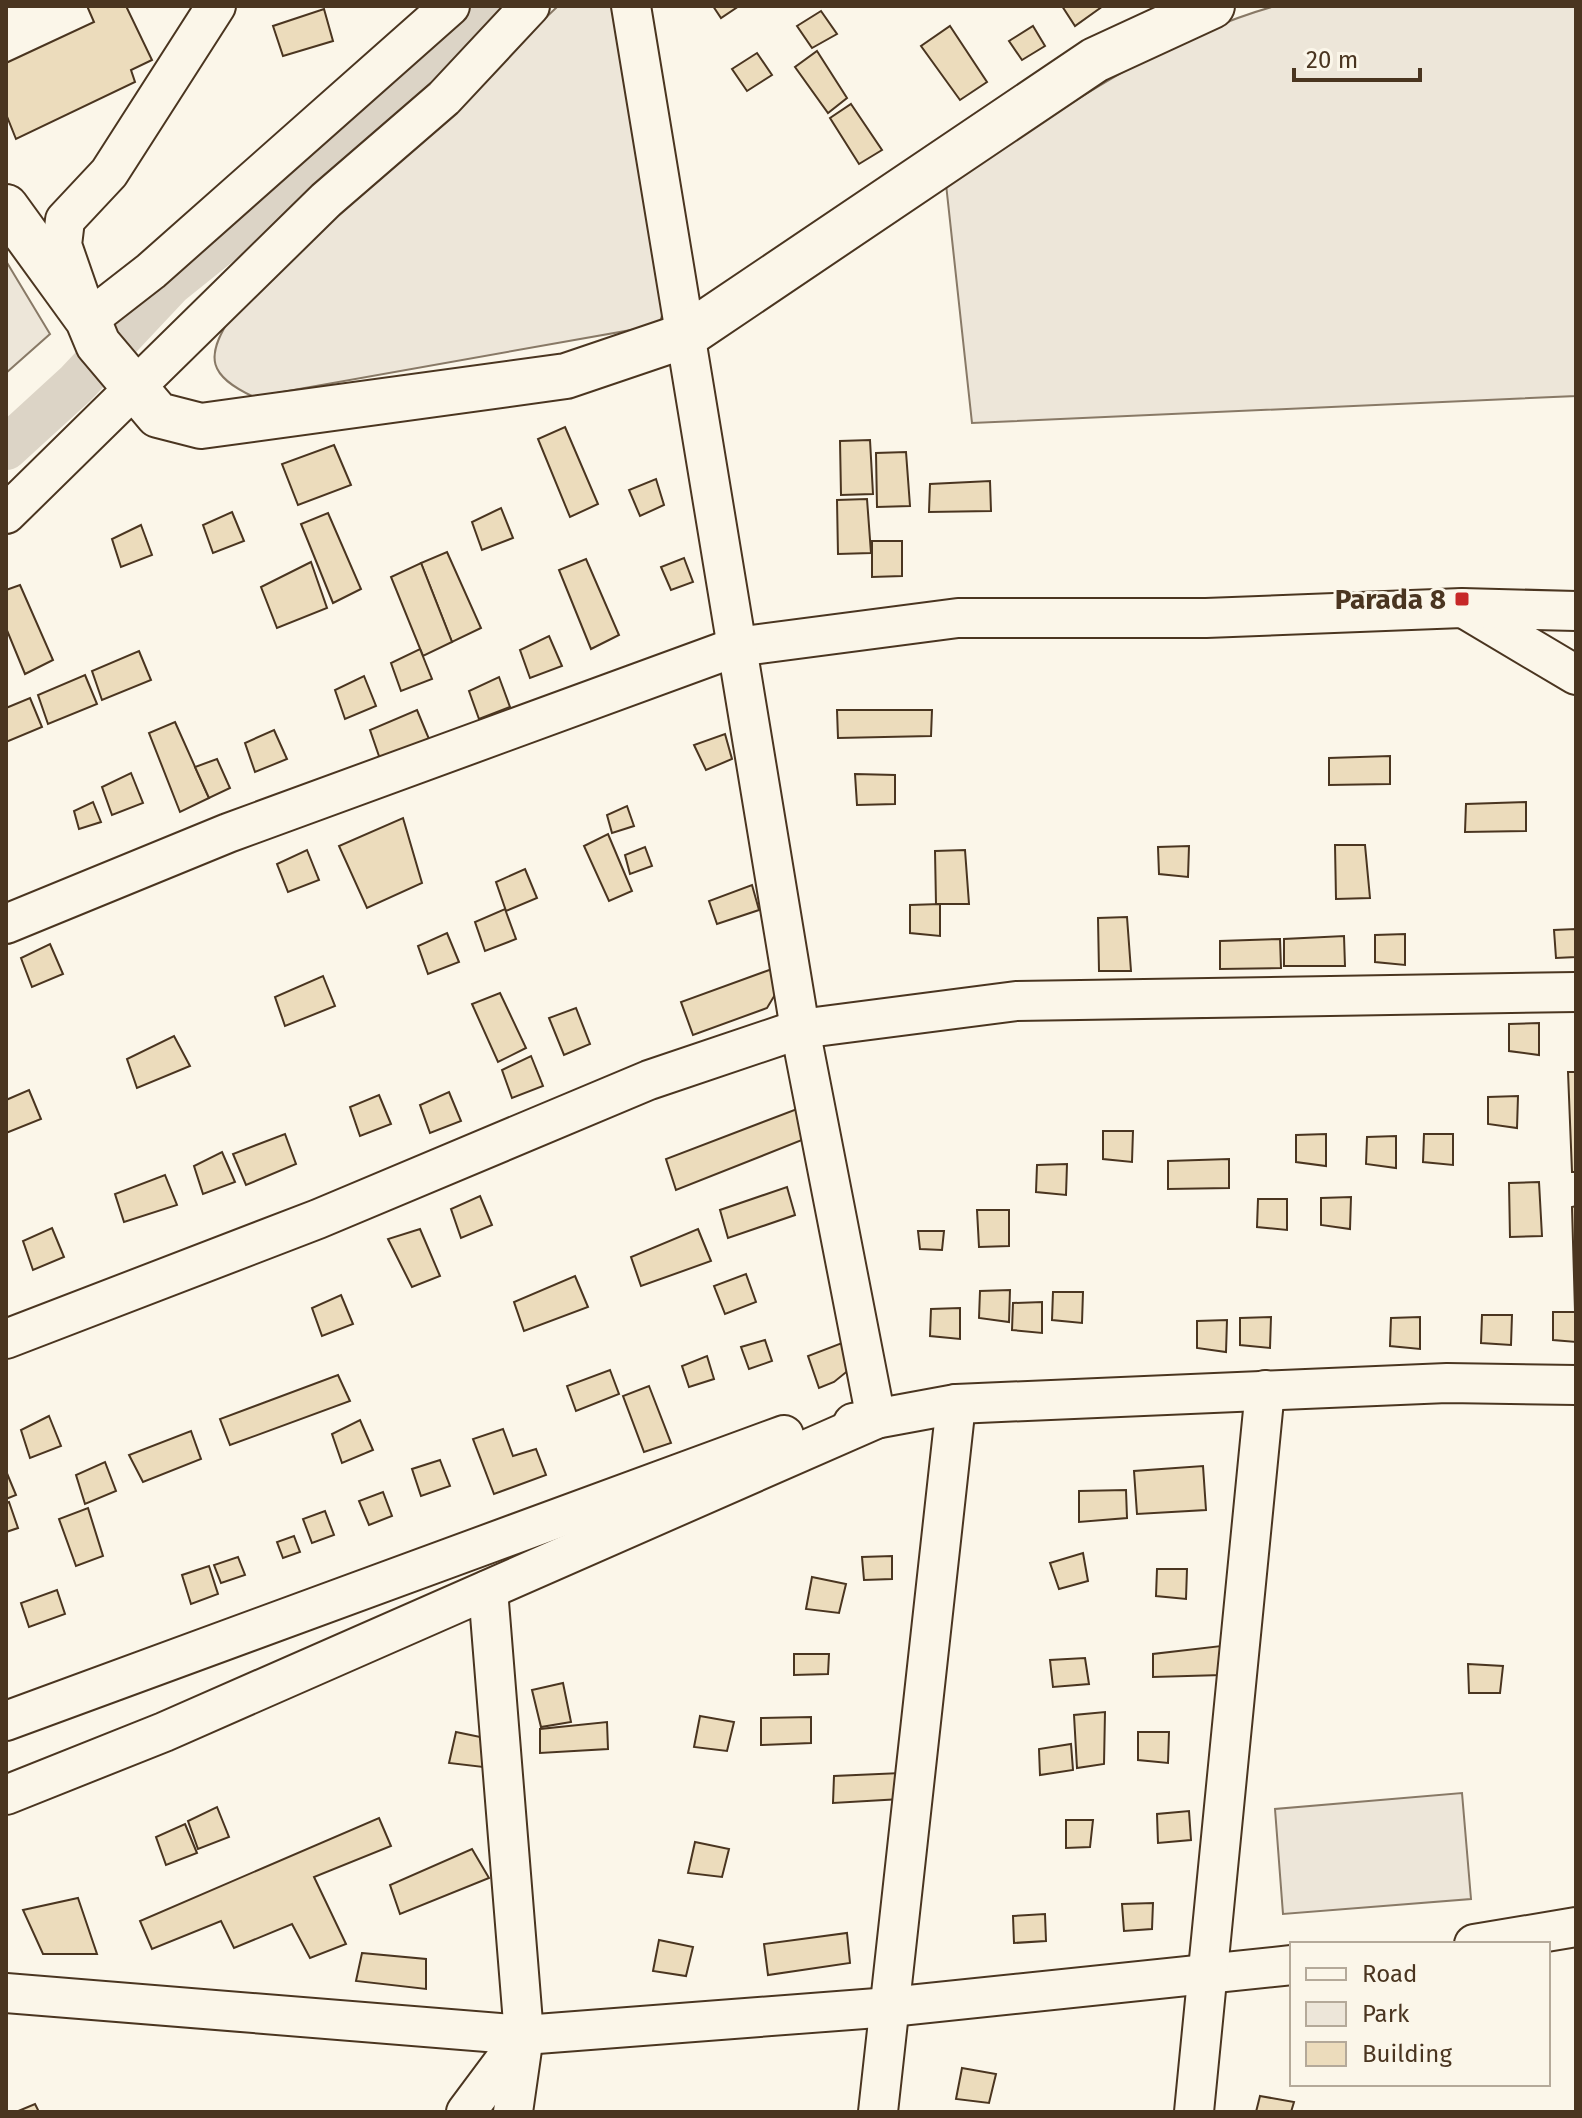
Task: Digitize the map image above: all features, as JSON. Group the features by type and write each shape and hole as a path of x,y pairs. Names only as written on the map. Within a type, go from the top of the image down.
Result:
{"street":[{"path":"111,355 62,245 65,220 109,173 216,6"},
{"path":"6,514 111,355 151,271 450,6"},
{"path":"111,355 326,200 444,98 530,6"},
{"path":"631,6 800,1029 876,1419"},
{"path":"6,207 111,355 158,415 201,426 566,376 687,335 1095,60 1212,6"},
{"path":"1462,608 1576,675"},
{"path":"6,924 228,833 736,647 958,618 1206,618 1462,608 1576,611"},
{"path":"6,1339 318,1219 649,1080 800,1029 1016,1001 1576,992"},
{"path":"6,1721 783,1435 956,1404 1447,1383 1576,1385"},
{"path":"1194,2112 1265,1390"},
{"path":"878,2112 956,1404"},
{"path":"6,1795 164,1732 876,1419"},
{"path":"488,1590 524,2035 513,2112"},
{"path":"1486,1942 1576,1927"},
{"path":"6,1993 524,2035 890,2007 1290,1965"},
{"path":"466,2112 524,2035"}],"green space":[{"path":"558,6 614,6 665,306 659,325 254,397 228,381 220,373 215,355 222,331 231,317"},
{"path":"1275,6 1576,6 1576,396 972,423 946,184 1064,107 1145,60 1230,21"},
{"path":"6,261 50,334 6,373"},
{"path":"1462,1793 1471,1899 1283,1914 1275,1809"}],"building":[{"path":"87,6 126,6 152,60 131,70 135,82 16,139 6,114 6,63 94,22"},
{"path":"713,6 739,6 721,18"},
{"path":"1062,6 1103,6 1075,26"},
{"path":"324,9 333,41 283,56 273,26"},
{"path":"821,11 837,34 812,48 797,26"},
{"path":"950,26 987,82 960,100 921,46"},
{"path":"1033,26 1045,46 1022,60 1009,41"},
{"path":"817,51 847,98 828,113 795,67"},
{"path":"757,53 772,75 747,91 732,69"},
{"path":"851,104 882,150 859,164 830,118"},
{"path":"565,427 598,504 570,517 538,439"},
{"path":"870,440 873,494 841,495 840,441"},
{"path":"334,445 351,485 298,505 282,464"},
{"path":"906,452 910,506 877,507 876,453"},
{"path":"656,479 664,505 640,516 629,490"},
{"path":"990,481 991,511 929,512 930,484"},
{"path":"867,499 871,553 838,554 837,500"},
{"path":"501,508 513,538 482,550 472,522"},
{"path":"232,512 244,541 213,553 203,525"},
{"path":"328,513 361,589 333,603 301,524"},
{"path":"141,525 152,555 121,567 112,539"},
{"path":"872,541 902,541 902,576 872,577"},
{"path":"447,552 481,628 452,642 421,563"},
{"path":"684,558 693,582 671,590 661,567"},
{"path":"586,559 619,635 591,649 559,570"},
{"path":"311,562 327,608 277,628 261,587"},
{"path":"421,563 452,642 423,656 391,577"},
{"path":"20,585 53,660 25,674 6,628 6,590"},
{"path":"549,636 562,666 530,678 520,650"},
{"path":"420,649 432,679 401,691 391,663"},
{"path":"139,651 151,680 102,700 92,671"},
{"path":"85,675 97,704 48,724 38,695"},
{"path":"364,676 376,706 345,719 335,690"},
{"path":"499,677 510,707 479,719 469,691"},
{"path":"30,698 42,727 6,742 6,708"},
{"path":"417,710 429,739 380,759 370,730"},
{"path":"837,710 932,710 931,736 838,738"},
{"path":"175,722 209,798 180,812 149,733"},
{"path":"274,730 287,759 255,772 245,743"},
{"path":"725,734 732,759 706,770 694,745"},
{"path":"1390,756 1390,784 1329,785 1329,758"},
{"path":"217,759 230,788 209,798 195,767"},
{"path":"131,773 143,803 112,815 102,787"},
{"path":"855,774 895,775 895,804 857,805"},
{"path":"93,802 101,822 79,829 74,811"},
{"path":"1526,802 1526,831 1465,832 1466,804"},
{"path":"627,806 634,826 612,833 607,815"},
{"path":"403,818 422,883 367,908 339,846"},
{"path":"608,834 632,891 609,901 584,846"},
{"path":"1335,845 1365,845 1370,898 1336,899"},
{"path":"1189,846 1188,877 1159,874 1158,847"},
{"path":"645,847 652,866 630,874 625,855"},
{"path":"307,850 319,880 288,892 277,864"},
{"path":"965,850 969,904 936,904 935,851"},
{"path":"525,869 537,898 506,911 496,882"},
{"path":"752,885 759,910 717,924 709,901"},
{"path":"940,904 940,936 910,933 910,905"},
{"path":"505,909 516,939 485,951 475,922"},
{"path":"1127,917 1131,971 1099,971 1098,918"},
{"path":"1576,929 1576,957 1556,958 1554,930"},
{"path":"447,933 459,962 428,974 418,946"},
{"path":"1405,934 1405,965 1375,962 1375,935"},
{"path":"1344,936 1345,966 1284,966 1284,939"},
{"path":"1280,939 1281,968 1220,969 1220,941"},
{"path":"50,944 63,974 32,987 21,958"},
{"path":"772,969 779,988 767,1008 693,1035 681,1002"},
{"path":"323,976 335,1006 285,1026 275,997"},
{"path":"500,993 526,1048 498,1062 472,1004"},
{"path":"576,1008 590,1044 564,1055 549,1018"},
{"path":"1539,1023 1539,1055 1509,1051 1509,1024"},
{"path":"174,1036 190,1066 137,1088 127,1059"},
{"path":"531,1056 543,1086 512,1098 502,1070"},
{"path":"1568,1072 1576,1072 1576,1172 1572,1172"},
{"path":"29,1090 41,1119 6,1133 6,1100"},
{"path":"449,1092 461,1121 430,1133 420,1105"},
{"path":"379,1095 391,1124 360,1136 350,1107"},
{"path":"1518,1096 1517,1128 1488,1124 1488,1097"},
{"path":"797,1109 807,1138 676,1190 666,1159"},
{"path":"1103,1131 1133,1131 1132,1162 1103,1159"},
{"path":"285,1134 296,1164 246,1185 233,1154"},
{"path":"1326,1134 1326,1166 1296,1162 1296,1135"},
{"path":"1424,1134 1453,1134 1453,1165 1423,1162"},
{"path":"1396,1136 1396,1168 1366,1164 1367,1137"},
{"path":"222,1152 235,1182 203,1194 194,1166"},
{"path":"1229,1159 1229,1188 1168,1189 1168,1161"},
{"path":"1067,1164 1066,1195 1036,1192 1037,1165"},
{"path":"165,1175 177,1205 124,1222 115,1194"},
{"path":"1539,1182 1542,1236 1510,1237 1509,1183"},
{"path":"787,1187 795,1215 728,1238 720,1210"},
{"path":"480,1196 492,1225 461,1238 451,1209"},
{"path":"1351,1197 1350,1229 1321,1225 1321,1198"},
{"path":"1258,1199 1287,1199 1287,1230 1257,1227"},
{"path":"1576,1206 1576,1311 1575,1311 1572,1207"},
{"path":"977,1210 1009,1210 1009,1246 979,1247"},
{"path":"52,1228 64,1257 33,1270 23,1241"},
{"path":"420,1229 440,1276 412,1287 388,1239"},
{"path":"698,1229 711,1261 641,1286 631,1257"},
{"path":"918,1231 944,1231 942,1250 920,1249"},
{"path":"746,1274 756,1302 725,1314 714,1286"},
{"path":"575,1276 588,1307 524,1331 514,1302"},
{"path":"1010,1290 1009,1322 979,1318 980,1291"},
{"path":"1053,1292 1083,1292 1082,1323 1052,1320"},
{"path":"341,1295 353,1324 322,1336 312,1308"},
{"path":"1042,1302 1042,1333 1012,1330 1013,1303"},
{"path":"960,1308 960,1339 930,1336 931,1309"},
{"path":"1553,1312 1576,1312 1576,1342 1553,1340"},
{"path":"1482,1315 1512,1315 1511,1345 1481,1343"},
{"path":"1271,1317 1270,1348 1240,1345 1240,1318"},
{"path":"1420,1317 1420,1349 1390,1346 1391,1318"},
{"path":"1227,1320 1226,1352 1197,1348 1197,1321"},
{"path":"765,1340 772,1361 749,1369 741,1347"},
{"path":"842,1343 850,1369 834,1382 819,1388 808,1356"},
{"path":"707,1356 714,1379 689,1387 682,1366"},
{"path":"610,1370 619,1394 576,1411 567,1386"},
{"path":"338,1375 350,1401 230,1445 220,1419"},
{"path":"649,1386 671,1443 644,1452 623,1396"},
{"path":"49,1416 61,1446 30,1458 21,1430"},
{"path":"360,1420 373,1450 342,1463 332,1434"},
{"path":"503,1429 513,1456 536,1449 546,1475 494,1494 473,1439"},
{"path":"191,1431 201,1459 143,1482 129,1455"},
{"path":"440,1460 450,1486 421,1496 412,1469"},
{"path":"105,1462 116,1491 85,1504 76,1475"},
{"path":"1203,1466 1206,1510 1137,1514 1134,1471"},
{"path":"6,1471 16,1495 6,1499"},
{"path":"1126,1490 1127,1518 1079,1522 1079,1491"},
{"path":"383,1492 392,1516 369,1525 359,1501"},
{"path":"9,1502 18,1528 6,1532 6,1503"},
{"path":"88,1508 103,1556 76,1566 59,1519"},
{"path":"325,1511 334,1535 312,1543 303,1519"},
{"path":"294,1536 300,1552 283,1558 277,1542"},
{"path":"1083,1553 1088,1581 1059,1589 1050,1563"},
{"path":"892,1556 892,1579 864,1580 862,1557"},
{"path":"238,1557 245,1575 221,1583 214,1565"},
{"path":"209,1566 218,1594 191,1604 182,1575"},
{"path":"1157,1569 1187,1569 1186,1599 1156,1596"},
{"path":"812,1577 846,1584 839,1613 806,1609"},
{"path":"57,1590 65,1614 29,1627 21,1603"},
{"path":"1221,1646 1222,1675 1153,1677 1153,1654"},
{"path":"794,1654 829,1654 828,1674 794,1675"},
{"path":"1085,1658 1089,1684 1053,1687 1050,1660"},
{"path":"1468,1664 1503,1666 1500,1693 1469,1693"},
{"path":"563,1683 571,1722 541,1727 532,1690"},
{"path":"1105,1712 1104,1764 1077,1768 1074,1715"},
{"path":"700,1716 734,1722 727,1751 694,1747"},
{"path":"811,1717 811,1743 761,1745 761,1718"},
{"path":"607,1722 608,1749 540,1753 540,1729"},
{"path":"456,1732 490,1739 483,1767 449,1763"},
{"path":"1138,1732 1169,1732 1168,1763 1138,1760"},
{"path":"1071,1744 1073,1770 1040,1775 1039,1749"},
{"path":"901,1773 901,1799 833,1803 834,1776"},
{"path":"217,1807 229,1837 198,1849 188,1821"},
{"path":"1189,1811 1191,1840 1158,1843 1157,1814"},
{"path":"379,1818 391,1846 314,1877 346,1944 310,1958 292,1924 234,1948 221,1921 152,1949 140,1921"},
{"path":"1066,1820 1093,1820 1090,1847 1066,1848"},
{"path":"185,1824 197,1853 166,1865 156,1837"},
{"path":"695,1842 729,1849 722,1877 688,1873"},
{"path":"472,1849 489,1878 400,1914 390,1885"},
{"path":"78,1898 97,1954 43,1954 23,1910"},
{"path":"1153,1903 1152,1929 1124,1931 1122,1904"},
{"path":"1045,1914 1046,1941 1014,1943 1013,1916"},
{"path":"847,1933 850,1963 768,1975 764,1944"},
{"path":"659,1940 693,1947 686,1976 653,1971"},
{"path":"362,1953 426,1959 426,1989 356,1981"},
{"path":"962,2068 996,2074 989,2103 956,2099"},
{"path":"1260,2096 1294,2102 1291,2112 1256,2112"},
{"path":"35,2104 39,2112 16,2112"}],"waterway":[{"path":"6,448 76,384 171,283 373,121 482,6"}],"place":[{"name":"Parada 8","path":"1462,599"}]}
